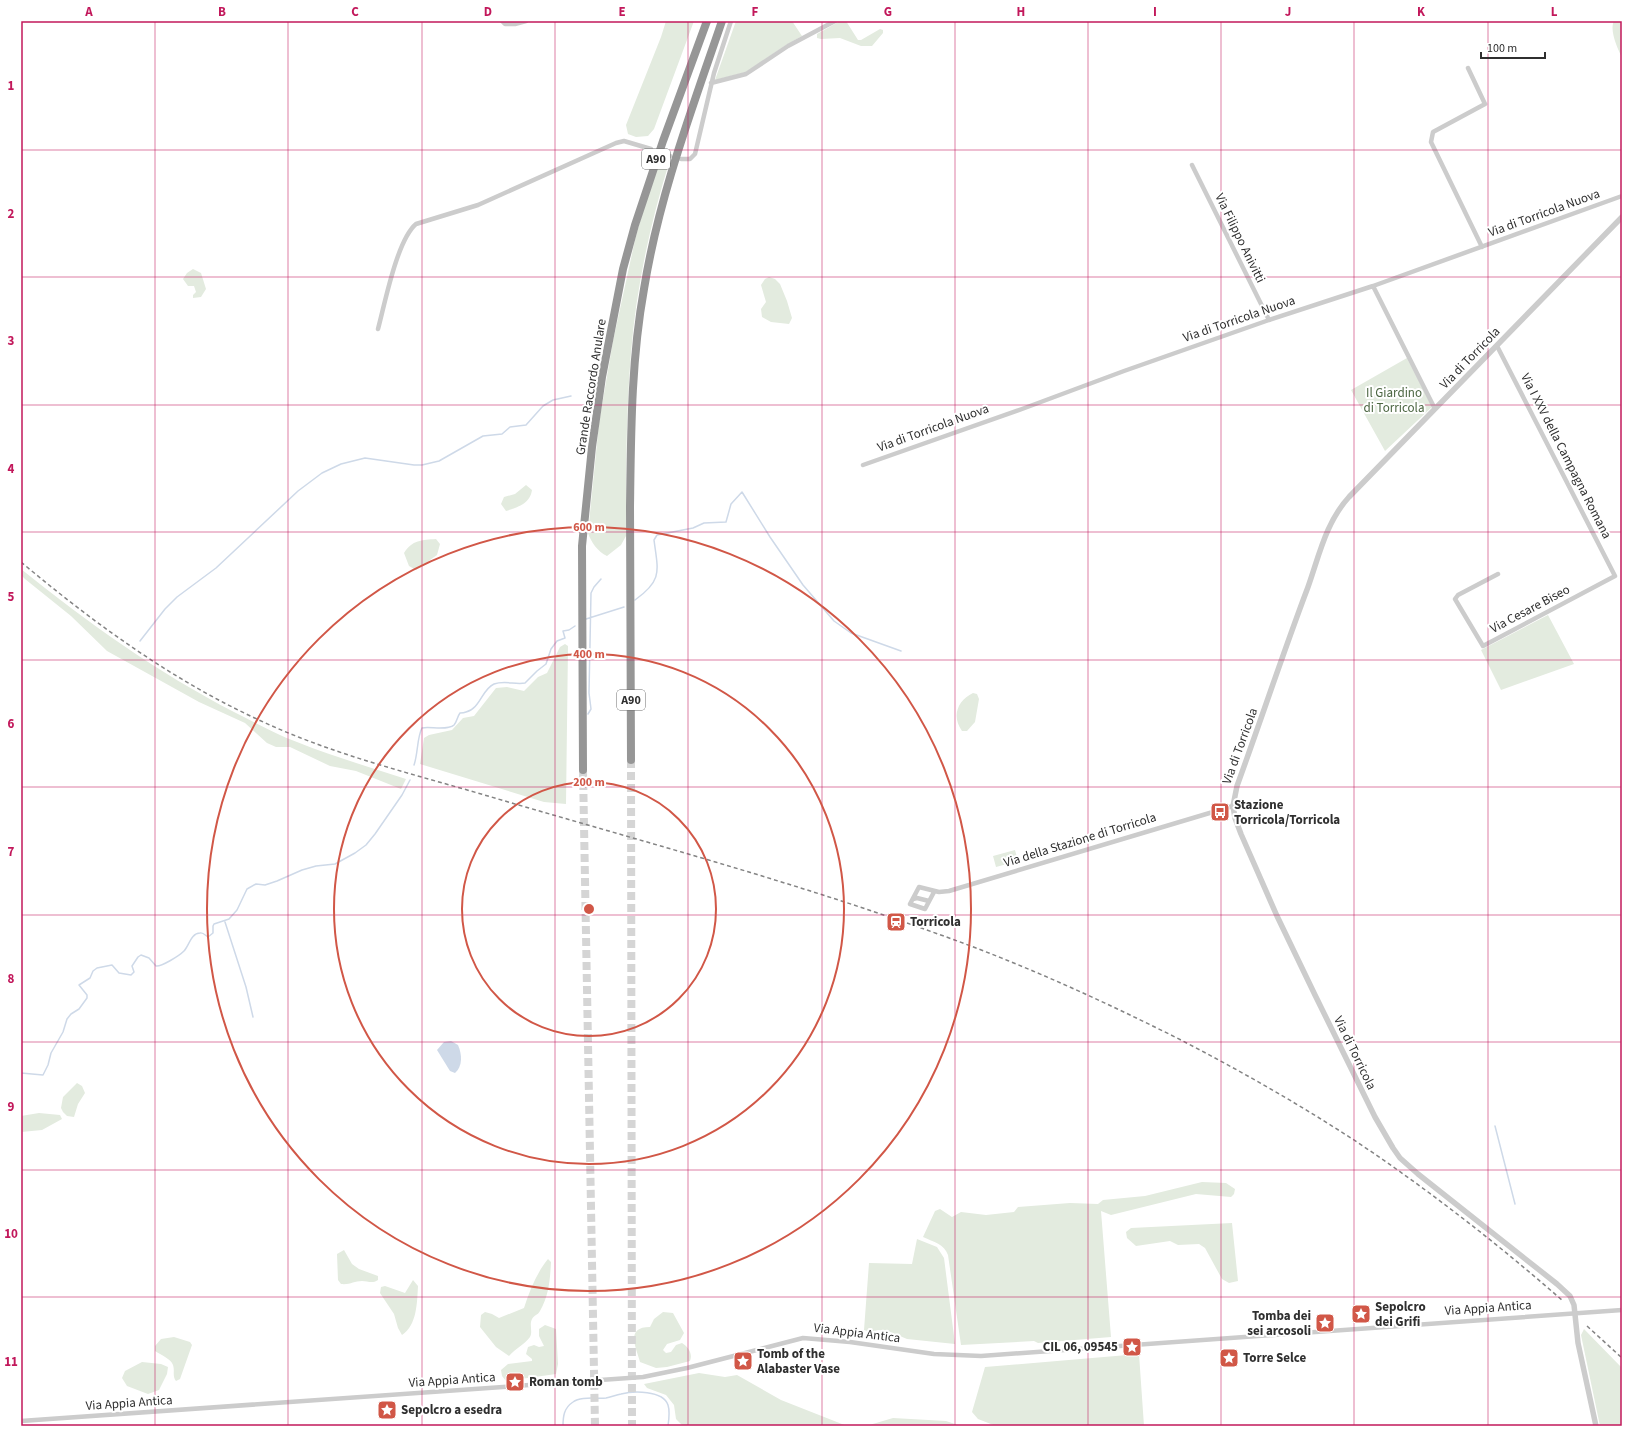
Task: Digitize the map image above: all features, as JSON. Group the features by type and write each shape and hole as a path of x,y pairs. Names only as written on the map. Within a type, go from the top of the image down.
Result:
{"highway":[{"name":"Grande Raccordo Anulare","path":"583,770 582,546 592,447 602,377 623,268 635,225 658,156 707,21"},
{"name":"A90","path":"631,760 631,438 637,337 648,262 668,181 722,21"}],"street":[{"path":"502,21 505,24 515,24 526,21"},
{"path":"681,159 690,160 694,156 711,83 731,21"},
{"path":"711,83 746,74 788,46 835,21"},
{"path":"1468,68 1485,104 1433,132 1431,142 1482,247"},
{"path":"378,329 401,247 410,229 416,224 478,204 616,143 624,141 651,149"},
{"path":"661,153 670,156"},
{"name":"Via Filippo Anivitti","path":"1192,165 1269,320"},
{"name":"Via di Torricola Nuova","path":"863,465 1269,320 1373,286 1622,196"},
{"name":"Via di Torricola","path":"1596,1426 1580,1353 1572,1299 1564,1289 1418,1174 1394,1150 1374,1115 1277,916 1239,828 1233,806 1236,788 1332,521 1337,512 1350,496 1622,218"},
{"path":"1373,286 1435,409"},
{"name":"Via I XXV della Campagna Romana","path":"1497,346 1615,576"},
{"name":"Via Cesare Biseo","path":"1498,574 1455,599 1483,646 1615,576"},
{"name":"Via della Stazione di Torricola","path":"912,899 919,887 934,892 956,889 1233,806"},
{"path":"929,901 917,898 912,899 910,904 925,909 934,892"},
{"name":"Via Appia Antica","path":"21,1421 31,1423 643,1377 687,1368 803,1338 850,1342 934,1354 981,1356 1622,1310"}],"green space":[{"path":"666,21 694,21 654,129 648,136 636,137 628,134 626,125"},
{"path":"736,21 792,21 802,36 746,72 715,80"},
{"path":"840,21 846,21 858,40 861,40 880,29 883,30 883,33 872,46 861,46 840,38 817,38 817,34"},
{"path":"1614,21 1622,21 1622,58 1613,35"},
{"path":"660,160 669,163 650,233 640,281 633,329 627,422 626,536 621,545 607,556 595,546 588,533 599,423 613,341 635,240"},
{"path":"193,269 201,273 206,289 201,297 193,298 193,295 196,292 194,286 188,286 183,279 187,273"},
{"path":"769,277 775,279 780,284 792,318 789,324 771,322 762,317 761,309 766,302 761,285 765,279"},
{"name":"Il Giardino di Torricola","path":"1407,358 1432,407 1385,451 1351,390"},
{"path":"526,485 532,490 529,499 523,504 506,511 501,504 504,497 515,494"},
{"path":"436,539 440,544 437,555 416,570 409,566 404,553 410,545 426,540"},
{"path":"21,569 124,646 205,697 289,739 337,757 406,779 401,789 356,771 330,766 290,747 276,747 267,743 245,723 199,702 107,651 71,616 25,579 21,575"},
{"path":"1548,615 1574,664 1501,690 1481,650"},
{"path":"565,644 568,646 566,804 544,802 420,764 424,738 429,735 452,730 463,718 474,716 496,688 507,687 524,691 538,677 547,673 560,647"},
{"path":"973,693 977,694 979,699 975,722 967,731 962,731 957,720 958,709 963,700"},
{"path":"1015,850 1018,861 996,867 993,856"},
{"path":"77,1083 82,1086 85,1093 78,1104 74,1117 67,1116 61,1108 63,1097"},
{"path":"39,1113 60,1115 62,1119 42,1130 21,1132 21,1116"},
{"path":"1202,1182 1226,1183 1235,1189 1234,1194 1231,1197 1196,1194 1111,1215 1101,1211 1111,1337 1038,1343 1034,1341 961,1345 948,1255 944,1248 923,1237 935,1211 940,1209 952,1217 961,1212 986,1215 1014,1212 1018,1207 1070,1203 1098,1204 1103,1200 1145,1196"},
{"path":"1232,1223 1238,1281 1229,1283 1222,1279 1205,1248 1199,1244 1178,1245 1170,1241 1136,1246 1127,1238 1126,1232 1131,1228"},
{"path":"917,1239 937,1247 944,1258 955,1344 907,1339 888,1331 878,1330 870,1332 864,1330 869,1263 912,1264"},
{"path":"344,1250 352,1264 359,1269 378,1276 378,1280 372,1282 359,1281 341,1284 338,1280 337,1254"},
{"path":"548,1259 551,1262 550,1275 543,1305 532,1319 530,1337 509,1356 496,1347 480,1327 481,1315 485,1312 499,1318 524,1308 534,1282"},
{"path":"413,1280 418,1286 415,1313 411,1326 402,1335 398,1328 394,1314 380,1293 381,1287 385,1286 405,1293"},
{"path":"663,1312 673,1313 684,1333 680,1340 667,1344 663,1350 666,1353 671,1352 676,1345 682,1343 689,1350 691,1358 690,1361 667,1367 656,1368 640,1362 634,1339 637,1330 650,1327 654,1319"},
{"path":"545,1325 556,1329 558,1364 556,1374 506,1381 502,1376 501,1370 508,1364 532,1361 532,1359 526,1354 528,1347 534,1345 539,1347 544,1346 539,1336 539,1329"},
{"path":"1584,1329 1622,1368 1622,1426 1600,1426 1581,1335"},
{"path":"174,1337 190,1342 192,1345 180,1379 176,1381 172,1363 155,1351 155,1346 161,1339"},
{"path":"1139,1354 1144,1426 996,1426 978,1419 972,1412 985,1367"},
{"path":"142,1362 161,1364 168,1367 167,1374 159,1390 148,1394 127,1386 122,1378 125,1371"},
{"path":"699,1373 725,1377 737,1375 781,1400 847,1426 683,1426 676,1419 674,1405 666,1395 647,1388 644,1384"},
{"path":"893,1418 946,1421 961,1426 866,1426"}],"water":[{"path":"451,1041 458,1045 461,1056 461,1063 455,1073 450,1071 437,1050 444,1042"}],"waterway":[{"path":"140,641 165,609 177,597 216,568 298,491 322,473 341,464 365,458 414,465 422,465 439,461 483,436 502,434 510,427 526,425 543,406 553,400 571,396"},
{"path":"635,600 650,587 654,580 657,567 654,540 657,535 693,528 704,523 726,522 731,504 742,492 770,537 803,585 834,621 851,633 901,651"},
{"path":"588,714 591,709 589,693 591,593 601,579"},
{"path":"586,619 624,607"},
{"path":"414,765 419,736 422,728 451,727 456,722 460,713 464,713 475,707 487,690 494,684 502,682 525,683 546,664 551,649 557,641 565,638 563,631 569,630 575,626"},
{"path":"21,1073 43,1075 48,1065 51,1053 63,1032 67,1019 71,1014 79,1009 87,998 87,995 79,985 90,978 93,971 97,968 112,965 119,973 131,975 134,972 132,966 141,955 149,958 156,966 166,963 184,951 194,935 201,933 208,937 213,933 214,924 229,919 237,910 247,889 256,884 265,885 316,866 335,864 355,853 366,845 375,834 402,795 410,780"},
{"path":"225,922 246,987 253,1017"},
{"path":"1495,1126 1515,1204"},
{"path":"563,1426 566,1410 570,1404 576,1400 584,1398 606,1398 619,1394 640,1392 654,1394 665,1400 669,1410 668,1426"}],"tunnel":[{"path":"631,760 632,1426"},
{"path":"583,770 595,1426"}],"railway":[{"path":"21,562 106,629 165,669 227,704 288,733 377,764 719,863 884,915 999,957 1118,1009 1177,1038 1246,1075 1313,1114 1357,1142 1463,1218 1563,1301"},
{"path":"1587,1326 1622,1358"}],"place":[{"name":"Stazione Torricola/Torricola","path":"1220,812"},
{"name":"Torricola","path":"896,922"},
{"name":"Sepolcro dei Grifi","path":"1361,1314"},
{"name":"Tomba dei sei arcosoli","path":"1325,1323"},
{"name":"CIL 06, 09545","path":"1132,1347"},
{"name":"Torre Selce","path":"1229,1358"},
{"name":"Tomb of the Alabaster Vase","path":"743,1361"},
{"name":"Roman tomb","path":"515,1382"},
{"name":"Sepolcro a esedra","path":"387,1410"}]}
